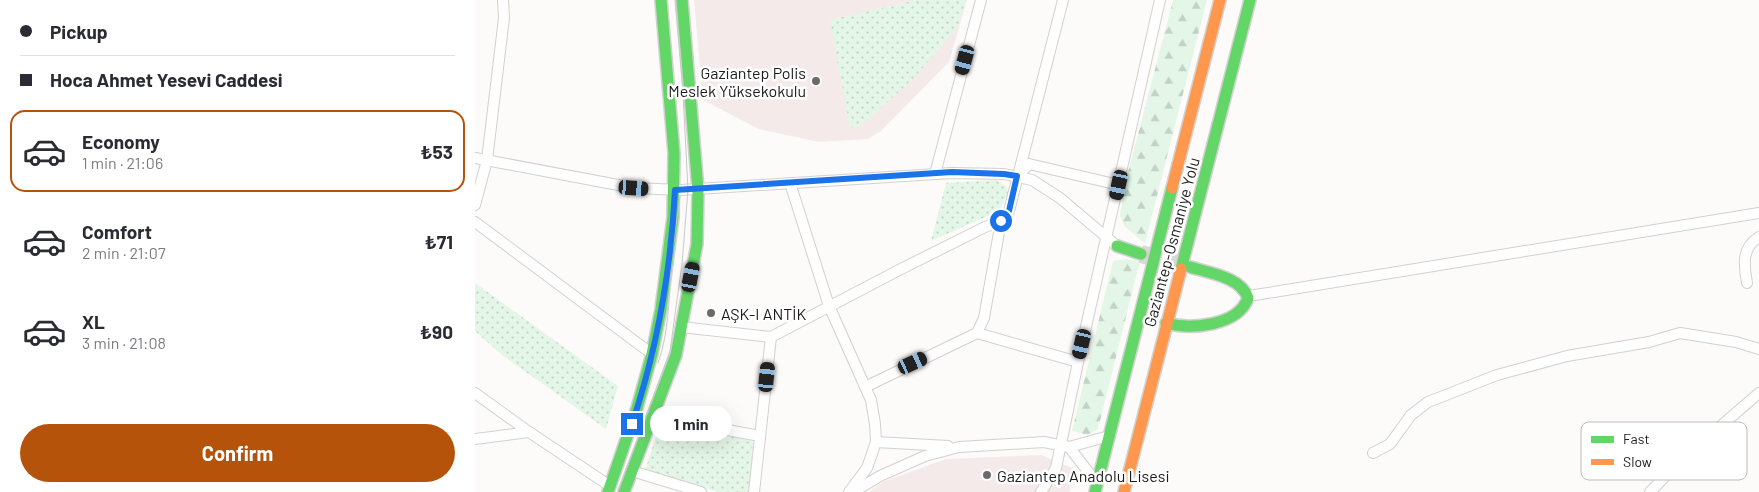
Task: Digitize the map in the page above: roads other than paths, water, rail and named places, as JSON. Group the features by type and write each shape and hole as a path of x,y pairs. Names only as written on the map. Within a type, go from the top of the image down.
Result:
{"main road":[{"path":"609,489 637,408 652,354 673,217 675,190 674,153 661,0"},
{"path":"624,492 676,355 697,244 698,189 681,0"},
{"name":"Gaziantep-Osmaniye Yolu","path":"1096,487 1220,0"},
{"name":"Gaziantep-Osmaniye Yolu","path":"1124,492 1250,0"},
{"path":"1117,246 1141,254"},
{"path":"1166,323 1197,327 1211,325 1223,320 1243,307 1248,301 1249,296 1236,283 1190,267"}],"street":[{"path":"475,205 487,160 505,18 503,0"},
{"path":"935,174 981,0"},
{"path":"865,387 977,333 984,318 1001,221 1009,211 1063,0"},
{"path":"1041,492 1056,468 1065,446 1078,362 1160,0"},
{"path":"475,158 634,188 675,190 935,174 1004,174 1032,180 1117,246"},
{"path":"1017,176 1029,164 1119,185"},
{"path":"790,183 829,306 871,400 876,442 867,468 849,492"},
{"path":"1249,296 1759,213"},
{"path":"681,326 771,337 985,227 1001,221"},
{"path":"475,222 652,354"},
{"path":"1747,283 1743,260 1750,247 1759,237"},
{"path":"977,333 1078,362"},
{"path":"1373,452 1390,444 1411,415 1428,402 1497,375 1559,358 1649,342 1680,333 1736,342 1759,349"},
{"path":"755,492 771,337"},
{"path":"475,393 609,489"},
{"path":"1725,422 1759,393"},
{"path":"653,414 699,425 761,436"},
{"path":"475,439 529,432"},
{"path":"876,442 959,447 1044,442 1065,446 1109,436"},
{"path":"1065,446 1096,487"},
{"path":"853,492 880,476 925,456 959,447"},
{"path":"632,471 701,492"},
{"path":"1650,492 1662,480"}],"tunnel":[{"path":"1141,254 1190,267"}],"tram line":[{"path":"618,492 670,351 682,264 688,190 683,93 675,0"},
{"path":"658,363 666,328 680,197"}],"place":[{"name":"Gaziantep Polis Meslek Yüksekokulu","path":"816,81"},
{"name":"AŞK-I ANTİK","path":"711,313"},
{"name":"Gaziantep Anadolu Lisesi","path":"987,475"}]}
